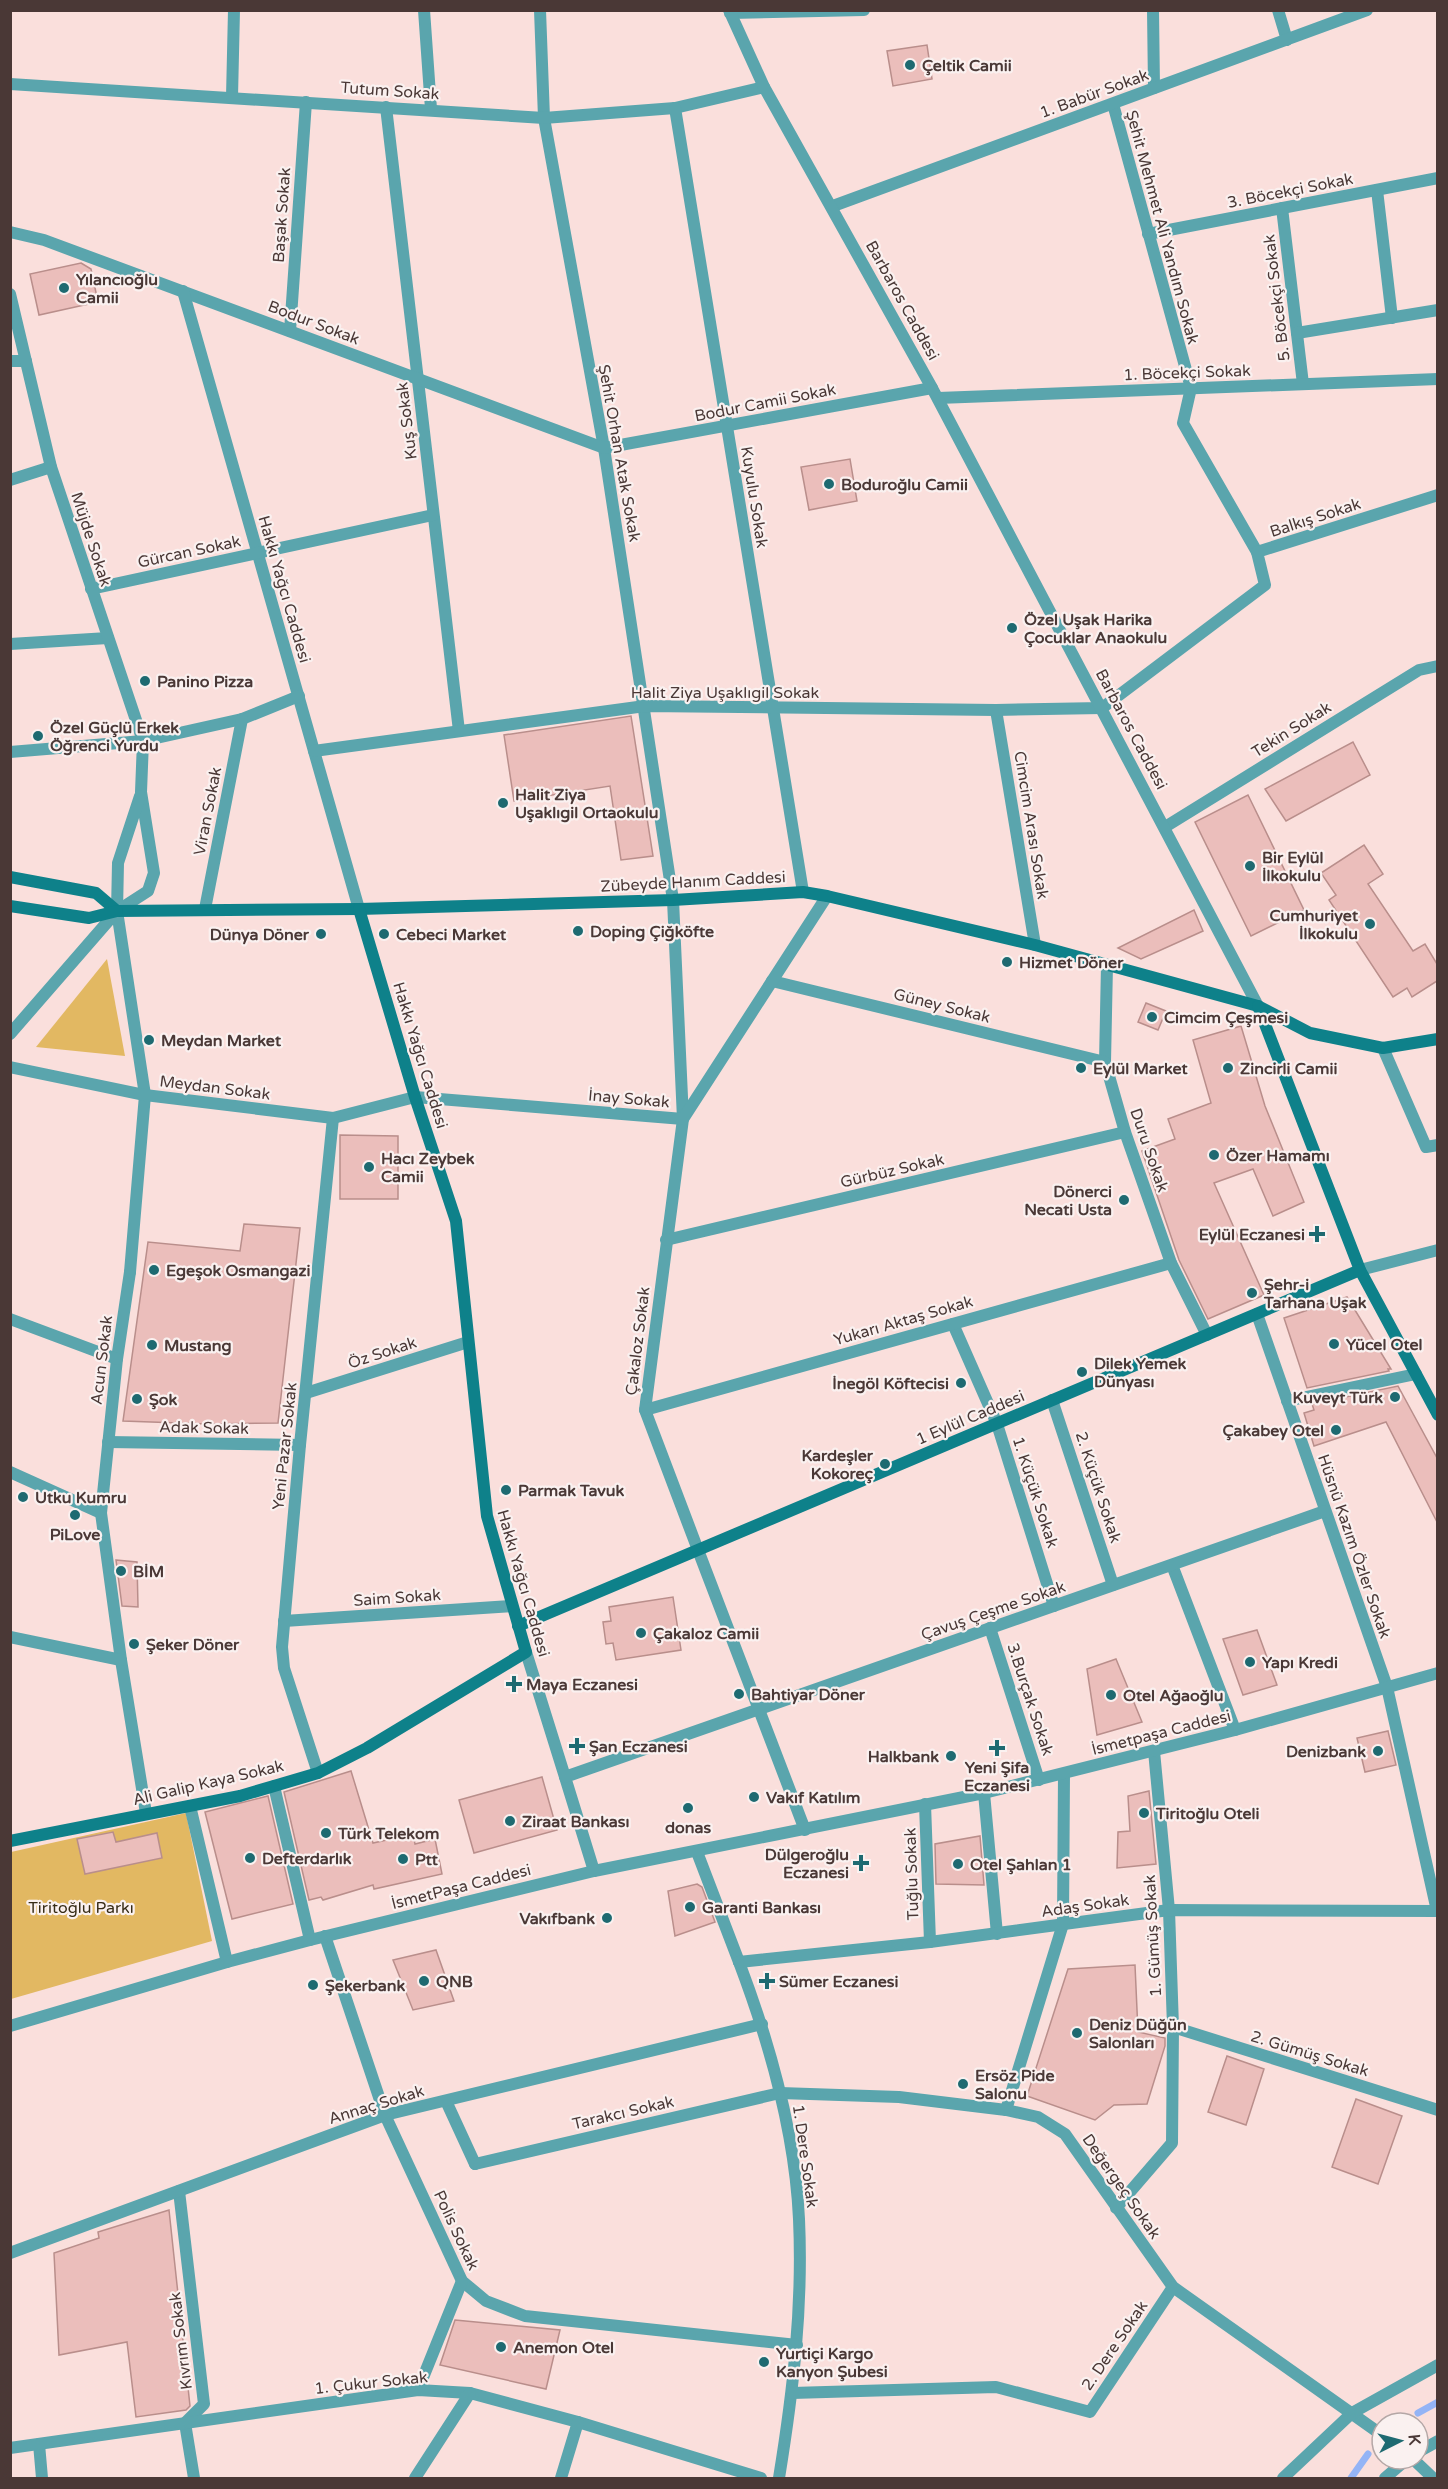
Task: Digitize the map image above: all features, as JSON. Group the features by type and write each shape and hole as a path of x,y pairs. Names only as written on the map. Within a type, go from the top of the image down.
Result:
{"main road":[{"path":"10,877 96,893 117,911"},
{"name":"Zübeyde Hanım Caddesi","path":"10,906 89,918 117,911 359,909 673,900 803,892 1035,945 1258,1006 1310,1033 1383,1048"},
{"name":"Hakkı Yağcı Caddesi","path":"359,909 415,1097 456,1221 487,1516 526,1652"},
{"name":"Barbaros Caddesi","path":"1258,1006 1360,1270 1437,1414"},
{"path":"1383,1048 1437,1039"},
{"name":"1 Eylül Caddesi","path":"518,1626 1360,1270"},
{"name":"Ali Galip Kaya Sokak","path":"10,1841 190,1806 318,1773 367,1748 526,1652"}],"street":[{"path":"232,97 234,10"},
{"path":"424,10 431,109"},
{"name":"Şehit Orhan Atak Sokak","path":"540,10 544,118 604,448 673,900"},
{"path":"730,12 864,10"},
{"path":"1153,10 1154,88"},
{"path":"1278,10 1287,40"},
{"name":"1. Babür Sokak","path":"832,206 1367,10"},
{"name":"Barbaros Caddesi","path":"730,12 764,87 935,393 1258,1006"},
{"name":"Tutum Sokak","path":"10,84 386,106 544,118 675,108 764,87"},
{"name":"Başak Sokak","path":"290,331 306,102"},
{"name":"Şehit Mehmet Ali Yandım Sokak","path":"1113,104 1191,388 1183,423 1257,552"},
{"name":"Kuş Sokak","path":"386,106 459,731"},
{"name":"Kuyulu Sokak","path":"675,108 803,892"},
{"name":"3. Böcekçi Sokak","path":"1148,234 1437,178"},
{"path":"1377,190 1392,318"},
{"name":"5. Böcekçi Sokak","path":"1282,208 1303,384"},
{"name":"Bodur Sokak","path":"10,232 45,240 604,448"},
{"name":"Hakkı Yağcı Caddesi","path":"183,291 359,909"},
{"name":"Müjde Sokak","path":"10,294 51,467 143,741 141,792"},
{"path":"1297,333 1437,310"},
{"path":"10,361 26,361"},
{"name":"1. Böcekçi Sokak","path":"935,393 1191,388 1437,379"},
{"name":"Bodur Camii Sokak","path":"604,448 935,393"},
{"path":"10,480 51,467"},
{"name":"Balkış Sokak","path":"1102,708 1265,585 1257,552 1437,495"},
{"name":"Gürcan Sokak","path":"91,589 434,515"},
{"path":"10,645 108,638"},
{"name":"Tekin Sokak","path":"1165,827 1419,669 1437,666"},
{"path":"10,753 143,741 243,719 299,696"},
{"name":"Halit Ziya Uşaklıgil Sokak","path":"314,751 645,706 996,710 1102,708"},
{"name":"Cimcim Arası Sokak","path":"996,710 1035,945"},
{"name":"Viran Sokak","path":"204,909 243,719"},
{"path":"10,1034 117,911 148,891 154,873 141,792"},
{"name":"Acun Sokak","path":"141,792 118,864 117,911 145,1095 130,1272 117,1359 101,1513 121,1660 147,1813"},
{"name":"İnay Sokak","path":"415,1097 683,1119 827,896"},
{"name":"Çakaloz Sokak","path":"673,900 683,1119 645,1410 805,1830"},
{"name":"Duru Sokak","path":"1107,965 1105,1062 1125,1132 1171,1263 1207,1335"},
{"name":"Güney Sokak","path":"772,981 1105,1062"},
{"path":"1383,1048 1426,1147 1437,1145"},
{"name":"Meydan Sokak","path":"10,1067 145,1095 333,1119 415,1097"},
{"name":"Yeni Pazar Sokak","path":"318,1773 284,1668 284,1621 333,1119"},
{"name":"Gürbüz Sokak","path":"666,1240 1125,1132"},
{"name":"1 Eylül Caddesi","path":"1360,1270 1437,1250"},
{"name":"Yukarı Aktaş Sokak","path":"645,1410 1171,1263"},
{"name":"Hüsnü Kazım Özler Sokak","path":"1257,1314 1387,1687 1437,1912"},
{"path":"10,1319 117,1359"},
{"name":"1. Küçük Sokak","path":"953,1324 997,1424 1054,1606"},
{"name":"Öz Sokak","path":"306,1393 468,1342"},
{"path":"1287,1401 1416,1374"},
{"name":"2. Küçük Sokak","path":"1052,1400 1113,1585"},
{"name":"Adak Sokak","path":"108,1442 300,1445"},
{"path":"10,1472 101,1513"},
{"name":"Çavuş Çeşme Sokak","path":"565,1777 1325,1511"},
{"path":"1172,1564 1235,1730"},
{"name":"Saim Sokak","path":"284,1621 512,1606"},
{"name":"3.Burçak Sokak","path":"990,1628 1040,1780"},
{"path":"10,1637 121,1660"},
{"name":"Hakkı Yağcı Caddesi","path":"526,1652 594,1871"},
{"name":"İsmetpaşa Caddesi","path":"925,1804 984,1793 1154,1751 1437,1673"},
{"name":"1. Gümüş Sokak","path":"1116,2208 1172,2142 1173,2028 1169,1910 1154,1751"},
{"path":"1006,2110 1063,1924 1064,1774"},
{"path":"274,1786 310,1940"},
{"path":"984,1793 997,1934"},
{"name":"İsmetPaşa Caddesi","path":"10,2026 227,1962 325,1936 594,1871 697,1852 925,1804"},
{"name":"Tuğlu Sokak","path":"925,1804 930,1942"},
{"path":"190,1806 227,1962"},
{"name":"1. Dere Sokak","path":"697,1852 762,2024 780,2093 791,2150 799,2217 800,2284 792,2393 779,2478"},
{"name":"Adaş Sokak","path":"739,1962 997,1934 1169,1910 1437,1912"},
{"name":"Polis Sokak","path":"325,1936 385,2115 462,2281 486,2301 525,2316 797,2345"},
{"name":"Annaç Sokak","path":"10,2253 385,2115 762,2024"},
{"name":"2. Gümüş Sokak","path":"1173,2028 1437,2110"},
{"name":"Değergeç Sokak","path":"780,2093 899,2097 1006,2110 1038,2117 1065,2134 1173,2287 1370,2426"},
{"name":"Tarakcı Sokak","path":"446,2101 475,2164 780,2093"},
{"name":"Kıvrım Sokak","path":"179,2191 204,2404 185,2423"},
{"path":"418,2390 462,2281"},
{"name":"2. Dere Sokak","path":"792,2393 996,2387 1090,2412 1173,2287"},
{"path":"1283,2478 1352,2413 1437,2365"},
{"name":"1. Çukur Sokak","path":"10,2448 418,2390 470,2393 578,2422 761,2478"},
{"path":"415,2478 470,2393"},
{"path":"561,2478 578,2422"},
{"path":"185,2423 194,2478"},
{"path":"39,2444 42,2478"}],"green space":[{"path":"107,959 125,1056 36,1047"},
{"name":"Tiritoğlu Parkı","path":"186,1813 212,1941 11,1999 11,1852"}],"building":[{"name":"Çeltik Camii","path":"927,45 932,79 893,86 887,51"},
{"name":"Yılancıoğlu Camii","path":"81,263 91,269 98,302 39,315 30,274"},
{"name":"Boduroğlu Camii","path":"850,459 857,501 809,510 801,467"},
{"path":"631,716 653,856 621,860 610,786 514,801 504,735"},
{"name":"Bir Eylül İlkokulu","path":"1353,742 1370,775 1286,821 1265,789"},
{"name":"Bir Eylül İlkokulu","path":"1248,795 1304,910 1251,936 1195,822"},
{"name":"Cumhuriyet İlkokulu","path":"1364,845 1383,874 1368,884 1413,951 1425,944 1437,964 1437,981 1412,997 1407,988 1393,997 1329,900 1336,895 1321,873"},
{"path":"1194,910 1203,931 1141,959 1118,948"},
{"name":"Cimcim Çeşmesi","path":"1146,1003 1166,1011 1158,1030 1138,1022"},
{"path":"1241,1026 1265,1106 1304,1202 1273,1216 1253,1169 1214,1183 1264,1295 1208,1319 1179,1260 1142,1151 1175,1139 1168,1119 1211,1103 1193,1040"},
{"name":"Hacı Zeybek Camii","path":"340,1135 398,1136 398,1199 340,1199"},
{"path":"244,1224 300,1228 278,1423 208,1424 123,1421 148,1242 240,1251"},
{"name":"Yücel Otel","path":"1347,1297 1391,1369 1307,1388 1284,1318"},
{"path":"1398,1386 1437,1458 1437,1522 1386,1422 1314,1446 1304,1413 1314,1410 1312,1404"},
{"path":"116,1560 137,1562 138,1607 122,1606"},
{"name":"Çakaloz Camii","path":"673,1597 681,1650 616,1660 613,1643 606,1644 603,1622 611,1621 609,1607"},
{"name":"Yapı Kredi","path":"1257,1630 1277,1685 1243,1695 1223,1639"},
{"name":"Otel Ağaoğlu","path":"1116,1659 1142,1722 1097,1735 1087,1669"},
{"name":"Denizbank","path":"1388,1731 1396,1765 1365,1772 1357,1738"},
{"name":"Türk Telekom","path":"351,1771 373,1843 413,1834 415,1844 435,1839 442,1874 374,1889 373,1885 323,1900 321,1897 309,1900 284,1792"},
{"name":"Ziraat Bankası","path":"542,1777 557,1830 474,1853 459,1800"},
{"name":"Tiritoğlu Oteli","path":"1149,1791 1156,1864 1117,1868 1118,1832 1130,1831 1128,1796"},
{"name":"Defterdarlık","path":"268,1796 293,1904 232,1919 205,1812"},
{"path":"113,1832 116,1842 157,1833 162,1858 85,1874 77,1839"},
{"name":"Otel Şahlan 1","path":"980,1836 984,1885 936,1884 935,1844"},
{"name":"Garanti Bankası","path":"697,1884 702,1887 715,1922 675,1936 668,1891"},
{"name":"QNB","path":"436,1950 454,2001 413,2010 393,1960"},
{"name":"Deniz Düğün Salonları","path":"1135,1965 1138,2032 1165,2038 1165,2046 1147,2104 1114,2105 1095,2120 1027,2096 1068,1969"},
{"path":"1227,2056 1264,2069 1246,2125 1208,2112"},
{"path":"1356,2099 1402,2116 1378,2184 1332,2167"},
{"path":"169,2210 190,2406 186,2410 136,2417 127,2342 59,2355 54,2253 99,2238 98,2232"},
{"name":"Anemon Otel","path":"455,2320 560,2330 546,2389 440,2365"}],"waterway":[{"path":"1422,2411 1438,2402"},
{"path":"1351,2478 1368,2454"}],"place":[{"name":"Çeltik Camii","path":"910,65"},
{"name":"Yılancıoğlu Camii","path":"64,288"},
{"name":"Boduroğlu Camii","path":"829,484"},
{"name":"Özel Uşak Harika Çocuklar Anaokulu","path":"1012,628"},
{"name":"Panino Pizza","path":"145,681"},
{"name":"Özel Güçlü Erkek Öğrenci Yurdu","path":"38,736"},
{"name":"Halit Ziya Uşaklıgil Ortaokulu","path":"503,803"},
{"name":"Bir Eylül İlkokulu","path":"1250,866"},
{"name":"Cumhuriyet İlkokulu","path":"1370,924"},
{"name":"Doping Çiğköfte","path":"578,931"},
{"name":"Dünya Döner","path":"321,934"},
{"name":"Cebeci Market","path":"384,934"},
{"name":"Hizmet Döner","path":"1007,962"},
{"name":"Cimcim Çeşmesi","path":"1152,1017"},
{"name":"Meydan Market","path":"149,1040"},
{"name":"Eylül Market","path":"1081,1068"},
{"name":"Zincirli Camii","path":"1228,1068"},
{"name":"Özer Hamamı","path":"1214,1155"},
{"name":"Hacı Zeybek Camii","path":"369,1167"},
{"name":"Dönerci Necati Usta","path":"1124,1200"},
{"name":"Eylül Eczanesi","path":"1317,1234"},
{"name":"Egeşok Osmangazi","path":"154,1270"},
{"name":"Şehr-i Tarhana Uşak","path":"1252,1293"},
{"name":"Yücel Otel","path":"1334,1344"},
{"name":"Mustang","path":"152,1345"},
{"name":"Dilek Yemek Dünyası","path":"1082,1372"},
{"name":"İnegöl Köftecisi","path":"961,1383"},
{"name":"Kuveyt Türk","path":"1395,1397"},
{"name":"Şok","path":"137,1399"},
{"name":"Çakabey Otel","path":"1336,1430"},
{"name":"Kardeşler Kokoreç","path":"885,1464"},
{"name":"Parmak Tavuk","path":"506,1490"},
{"name":"Utku Kumru","path":"23,1497"},
{"name":"PiLove","path":"75,1515"},
{"name":"BİM","path":"121,1571"},
{"name":"Çakaloz Camii","path":"641,1633"},
{"name":"Şeker Döner","path":"134,1644"},
{"name":"Yapı Kredi","path":"1250,1662"},
{"name":"Maya Eczanesi","path":"514,1684"},
{"name":"Bahtiyar Döner","path":"739,1694"},
{"name":"Otel Ağaoğlu","path":"1111,1695"},
{"name":"Şan Eczanesi","path":"577,1746"},
{"name":"Yeni Şifa Eczanesi","path":"997,1748"},
{"name":"Denizbank","path":"1378,1751"},
{"name":"Halkbank","path":"951,1756"},
{"name":"Vakıf Katılım","path":"754,1797"},
{"name":"donas","path":"688,1808"},
{"name":"Tiritoğlu Oteli","path":"1144,1813"},
{"name":"Ziraat Bankası","path":"510,1821"},
{"name":"Türk Telekom","path":"326,1833"},
{"name":"Defterdarlık","path":"250,1858"},
{"name":"Ptt","path":"403,1859"},
{"name":"Dülgeroğlu Eczanesi","path":"861,1863"},
{"name":"Otel Şahlan 1","path":"958,1864"},
{"name":"Garanti Bankası","path":"690,1907"},
{"name":"Vakıfbank","path":"607,1918"},
{"name":"QNB","path":"424,1981"},
{"name":"Sümer Eczanesi","path":"767,1981"},
{"name":"Şekerbank","path":"313,1985"},
{"name":"Deniz Düğün Salonları","path":"1077,2033"},
{"name":"Ersöz Pide Salonu","path":"963,2084"},
{"name":"Anemon Otel","path":"501,2347"},
{"name":"Yurtiçi Kargo Kanyon Şubesi","path":"764,2362"}]}
